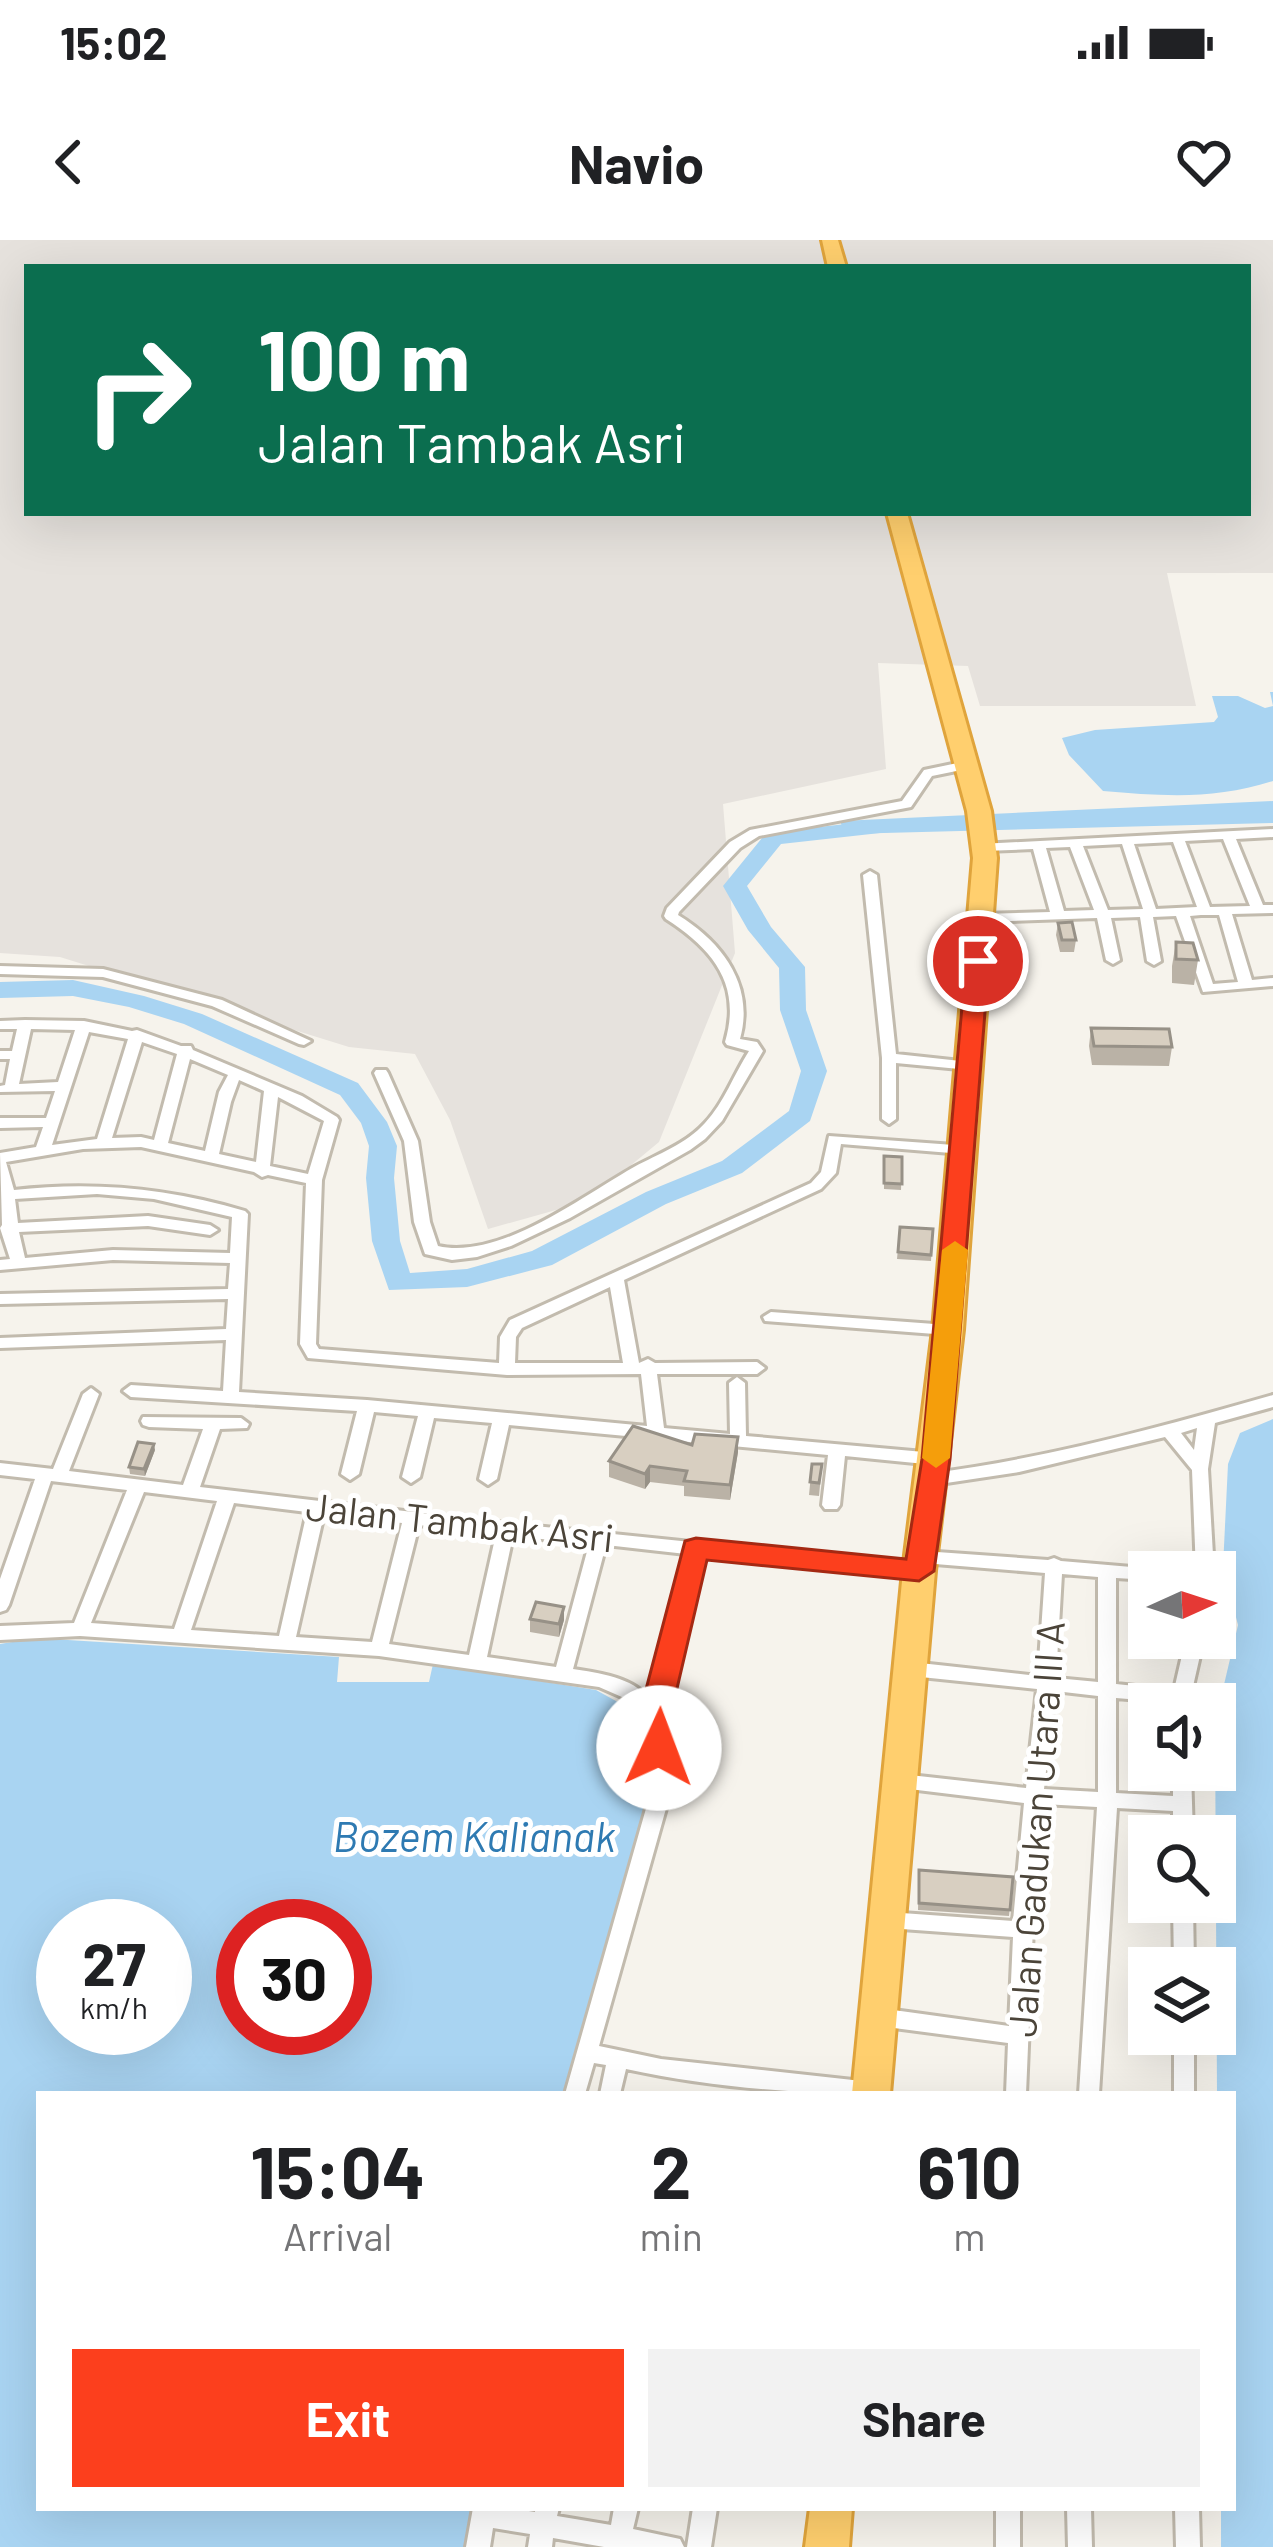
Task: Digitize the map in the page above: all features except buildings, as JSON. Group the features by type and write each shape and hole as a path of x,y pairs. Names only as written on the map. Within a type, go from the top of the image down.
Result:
{"highway":[{"path":"871,2091 948,1330 984,843 898,516"}],"street":[{"path":"381,1073 412,1142 422,1222 431,1250 447,1254 509,1242 596,1200 700,1136 721,1113 756,1052 752,1045 732,1042 739,1026 735,998 718,951 671,916 672,911 735,845 755,833 906,804 928,773 967,766"},
{"path":"984,843 1040,845 1272,834"},
{"path":"982,918 1269,911 1229,837"},
{"path":"1178,839 1206,913"},
{"path":"1127,842 1148,913 1154,961"},
{"path":"1075,843 1113,960"},
{"path":"1040,845 1058,915"},
{"path":"870,875 889,1058 889,1119"},
{"path":"1225,912 1246,985"},
{"path":"1182,913 1210,990 1273,982"},
{"path":"0,970 103,973 217,1003 304,1041"},
{"path":"0,1024 84,1025 137,1034 186,1049 332,1120 314,1180 308,1344 314,1354 507,1369 757,1367"},
{"path":"25,1024 5,1089 63,1086"},
{"path":"43,1149 84,1025"},
{"path":"103,1142 137,1034"},
{"path":"160,1145 186,1049"},
{"path":"0,1055 18,1055"},
{"path":"889,1058 970,1066"},
{"path":"211,1155 220,1135 225,1088 236,1073"},
{"path":"262,1172 272,1089"},
{"path":"0,1123 50,1122"},
{"path":"507,1369 508,1337 516,1324 816,1186 828,1173 834,1139 963,1149"},
{"path":"19,1263 5,1232 6,1192 0,1161 43,1149 103,1142 160,1145 262,1172 314,1180"},
{"path":"6,1192 101,1186 152,1191 240,1214 231,1396"},
{"path":"5,1232 148,1221 210,1230"},
{"path":"0,1265 113,1255 239,1258"},
{"path":"616,1277 656,1434"},
{"path":"0,1299 238,1294"},
{"path":"771,1317 948,1330"},
{"path":"0,1343 235,1334"},
{"path":"737,1383 738,1440"},
{"path":"131,1391 368,1406 837,1448 934,1469 995,1473 1273,1401"},
{"path":"0,1605 52,1475 91,1394"},
{"path":"350,1474 368,1406"},
{"path":"411,1477 427,1412"},
{"path":"488,1479 502,1418"},
{"path":"1203,1551 1200,1469 1207,1420"},
{"path":"149,1421 242,1424"},
{"path":"190,1490 214,1422"},
{"path":"1169,1430 1200,1469"},
{"path":"831,1505 837,1448"},
{"name":"Jalan Tambak Asri","path":"0,1469 696,1548 921,1564 1054,1564 1128,1572"},
{"path":"80,1629 138,1485"},
{"path":"180,1637 228,1495"},
{"path":"286,1642 317,1506"},
{"path":"379,1649 412,1517"},
{"path":"477,1661 506,1529"},
{"path":"563,1674 599,1537"},
{"path":"651,1712 659,1697 696,1548"},
{"name":"Jalan Gadukan Utara III A","path":"1016,2091 1033,1795 1047,1681 1054,1564"},
{"path":"1089,2091 1107,1800 1107,1570"},
{"path":"0,1634 80,1629 379,1649 620,1686 651,1712 659,1748 657,1804 576,2091"},
{"path":"911,1669 1128,1691"},
{"path":"901,1781 1184,1804"},
{"path":"1183,1791 1184,1815"},
{"path":"888,1920 1024,1930"},
{"path":"879,2017 1019,2036"},
{"path":"585,2052 661,2068 862,2091"},
{"path":"1184,2055 1184,2091"},
{"path":"611,2091 618,2059"},
{"path":"478,2547 484,2511 620,2542 672,2547"},
{"path":"620,2542 625,2511"},
{"path":"699,2547 705,2511"},
{"path":"1008,2511 1008,2547"},
{"path":"1079,2511 1080,2547"},
{"path":"1187,2511 1188,2547"}],"shaded area":[{"path":"0,240 1273,240 1273,573 1167,573 1196,706 980,706 968,666 878,663 886,769 723,804 735,953 659,1142 588,1201 488,1229 450,1120 415,1054 349,1047 60,957 0,953"}],"water":[{"path":"1212,696 1238,696 1265,708 1273,706 1273,781 1230,791 1167,795 1103,791 1069,755 1062,738 1095,730 1214,722 1218,717"},
{"path":"1273,801 1273,823 845,834 840,821"},
{"path":"1273,1419 1273,2547 1221,2547 1221,2511 1236,2511 1236,2091 1217,2091 1217,2055 1236,2055 1236,1947 1216,1947 1216,1923 1236,1923 1236,1815 1215,1815 1215,1791 1236,1791 1236,1683 1224,1683 1230,1659 1236,1659 1238,1625 1236,1551 1224,1551 1228,1464 1240,1433"},
{"name":"Bozem Kalianak","path":"36,1638 339,1657 337,1682 429,1682 433,1664 596,1690 634,1711 644,1753 646,1801 565,2091 36,2091 36,2511 473,2511 466,2547 0,2547 0,1644"}],"waterway":[{"path":"0,990 73,988 135,1001 193,1019 349,1089 374,1122 383,1146 380,1178 386,1241 399,1283 467,1278 542,1258 656,1198 732,1167 801,1115 814,1071 793,1010 792,967 760,930 735,886 774,838 881,827"}],"slow traffic":[{"path":"936,1458 955,1250"}],"route":[{"path":"659,1748 651,1712 659,1697 696,1548 919,1571 936,1459 978,961"}]}
